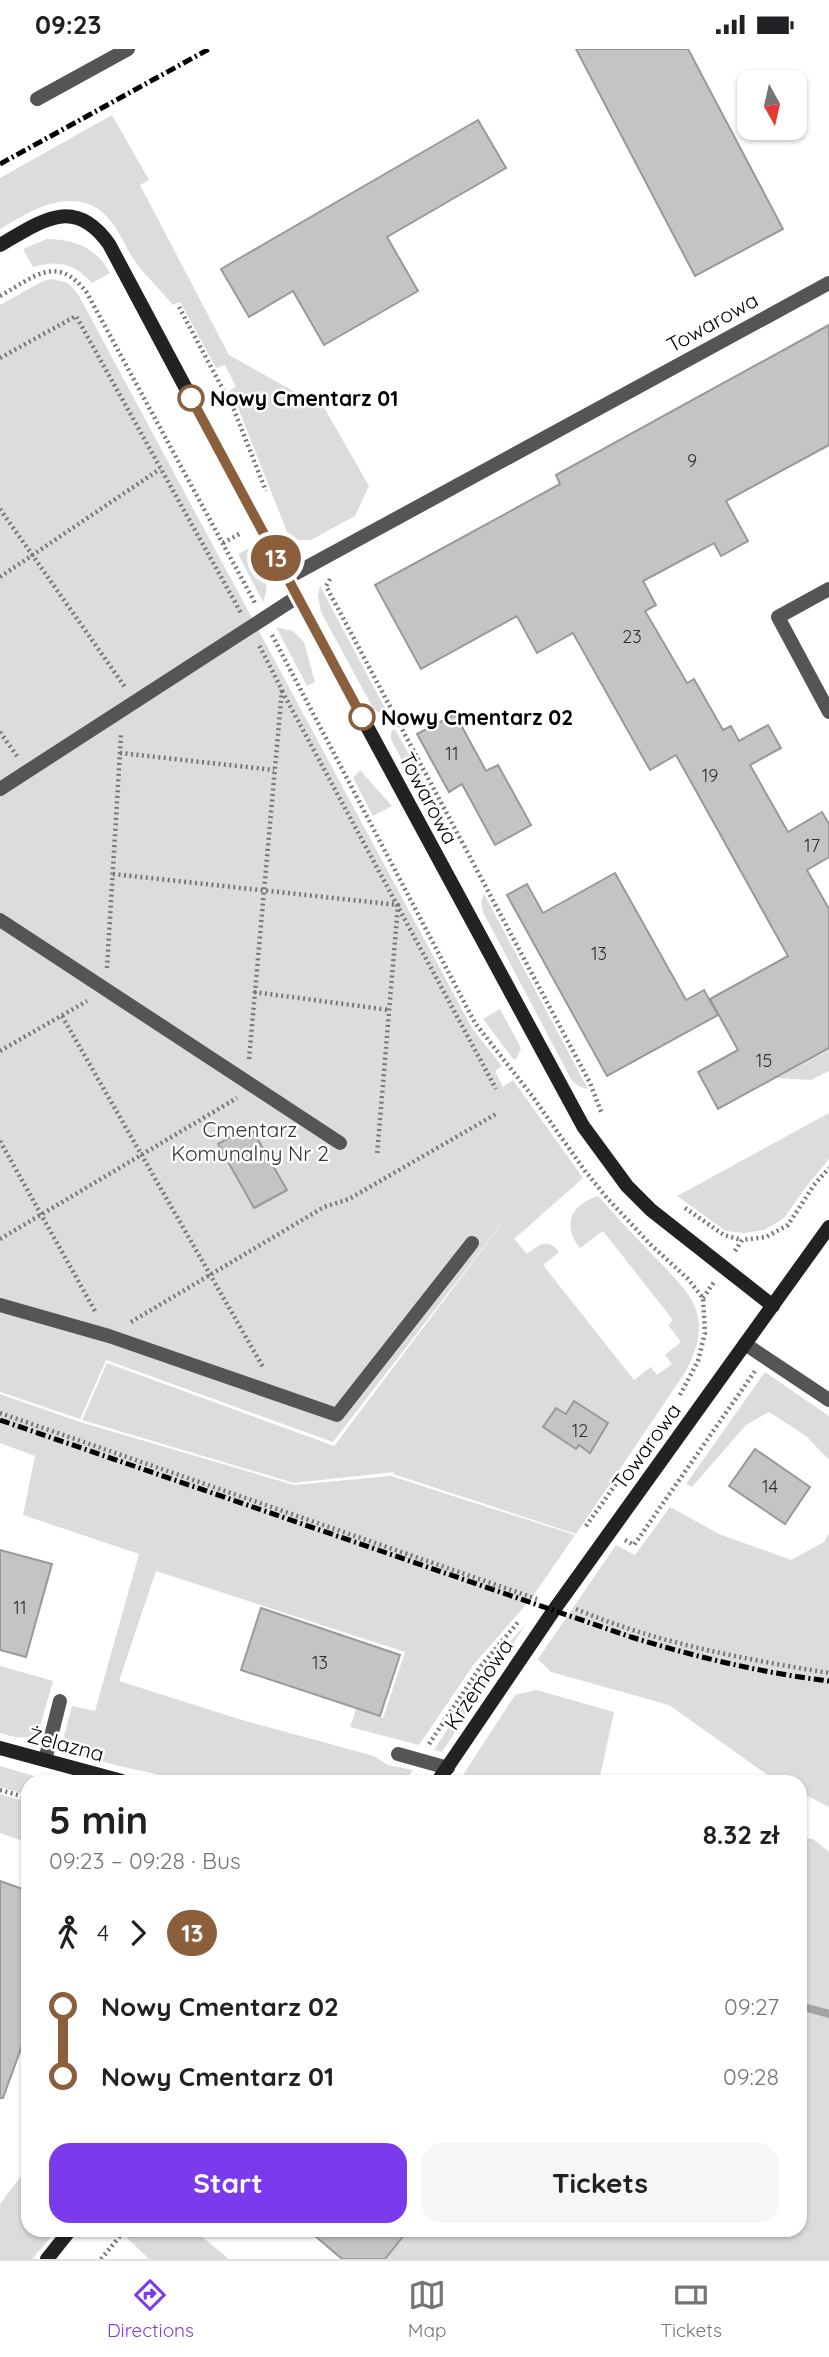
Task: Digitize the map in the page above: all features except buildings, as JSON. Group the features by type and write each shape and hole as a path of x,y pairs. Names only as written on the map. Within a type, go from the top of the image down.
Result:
{"street":[{"path":"37,99 128,49"},
{"path":"0,245 39,223 61,216 80,217 97,228 109,244 288,578"},
{"name":"Towarowa","path":"773,1306 652,1210 627,1186 583,1126 288,578 829,282"},
{"path":"829,589 778,617 829,712"},
{"path":"0,789 297,597"},
{"path":"0,920 340,1143"},
{"name":"Towarowa","path":"556,1606 829,1227"},
{"path":"0,1305 109,1336 337,1415 472,1243"},
{"path":"745,1344 829,1400"},
{"name":"Krzemowa","path":"443,1775 556,1606"},
{"path":"45,1760 60,1701"},
{"name":"Żelazna","path":"0,1748 100,1775"},
{"path":"398,1754 448,1768"},
{"path":"47,2259 65,2237"}],"path":[{"path":"0,296 44,271 63,272 77,279 87,293 264,619 475,1023 607,1198 651,1245 688,1279 703,1298 705,1333 698,1361 674,1404"},
{"path":"179,307 234,410 266,492"},
{"path":"0,358 76,316 250,628 496,1089"},
{"path":"0,577 160,469"},
{"path":"0,509 136,702"},
{"path":"330,556 337,568 326,586 590,1083 603,1116"},
{"path":"0,1238 246,1093 282,690"},
{"path":"0,1051 106,990 123,710"},
{"path":"0,732 27,771"},
{"path":"120,753 274,770"},
{"path":"113,874 398,905"},
{"path":"376,1155 398,905"},
{"path":"254,992 389,1010"},
{"path":"62,1016 280,1395"},
{"path":"0,1141 109,1336 324,1207 349,1199 496,1114"},
{"path":"681,1205 724,1235 742,1240 766,1237 788,1225 814,1185 829,1168"},
{"path":"703,1298 742,1240"},
{"path":"0,1413 556,1606 671,1641 749,1660 829,1673"},
{"path":"584,1529 621,1477"},
{"path":"534,1603 541,1593"},
{"path":"424,1761 427,1747 481,1666 525,1614"},
{"path":"0,1790 21,1796"},
{"path":"101,2259 119,2237"}],"green space":[{"path":"112,115 149,180 140,185 229,355 325,409 369,486 355,516 311,540 298,540 287,532 229,391 236,387 225,365 216,368 180,302 173,305 146,275 106,215 88,204 62,202 36,210 0,229 0,178"},
{"path":"47,239 84,247 105,264 110,273 92,283 72,267 65,265 33,267 23,249"},
{"name":"Cmentarz Komunalny Nr 2","path":"52,279 68,283 78,294 472,1028 502,1066 495,1071 503,1087 513,1080 583,1178 514,1239 527,1254 543,1244 551,1245 559,1252 543,1265 634,1380 651,1367 657,1375 672,1364 665,1355 681,1342 668,1325 673,1320 603,1231 580,1248 574,1240 570,1224 575,1210 598,1196 679,1282 695,1307 699,1320 699,1335 686,1371 576,1534 393,1474 394,1472 294,1483 82,1420 107,1363 334,1446 516,1205 333,1442 106,1360 80,1419 0,1392 0,305 43,281"},
{"path":"252,547 266,580 263,602 238,554"},
{"path":"320,586 387,712 382,714 374,710 321,612 318,595"},
{"path":"276,627 293,631 304,642 315,682 307,686"},
{"path":"395,729 438,808 436,810 425,806 391,739 391,731"},
{"path":"360,770 392,806 373,816 353,778"},
{"path":"484,894 588,1089 572,1081 483,912 481,902"},
{"path":"500,1009 521,1048 514,1060 483,1019"},
{"path":"829,1050 829,1071 811,1080 777,1078"},
{"path":"829,1113 829,1159 783,1219 764,1230 744,1233 726,1231 677,1196"},
{"path":"765,1372 829,1416 829,1460 806,1436 769,1412 746,1425 692,1487 686,1484"},
{"path":"0,1394 80,1422 294,1485 391,1476 575,1535 531,1599 474,1664 419,1745 350,1727 356,1709 383,1718 405,1652 156,1571 119,1681 242,1720 374,1756 388,1765 413,1770 409,1775 160,1775 75,1754 66,1744 64,1736 72,1706 95,1711 139,1554 23,1515 35,1456 0,1443"},
{"path":"670,1507 719,1534 791,1560 824,1542 829,1533 829,1807 807,1796 807,1775 768,1775 669,1705 551,1672 538,1659 616,1545 635,1555"},
{"path":"526,1624 442,1752 434,1750 490,1664"},
{"path":"0,1666 53,1681 39,1730 31,1736 15,1737 0,1733"},
{"path":"536,1690 614,1712 600,1775 463,1775 515,1695"},
{"path":"0,1766 31,1775 21,1775 21,1793 0,1787"},
{"path":"0,1794 21,1800 21,1840 0,1833"},
{"path":"807,1839 813,1839 829,1852 829,2259 386,2259 403,2237 807,2237"},
{"path":"21,2176 21,2237 51,2237 32,2259 0,2259 0,2204"},
{"path":"126,2237 202,2237 229,2259 149,2259"}],"waterway":[{"path":"807,2008 829,2014"}],"railway":[{"path":"0,164 209,49"},
{"path":"0,1420 631,1637 729,1663 829,1681"}],"bus line":[{"name":"13","path":"191,398 362,717"}],"place":[{"name":"Nowy Cmentarz 01","path":"191,398"},
{"name":"Nowy Cmentarz 02","path":"362,717"}]}
